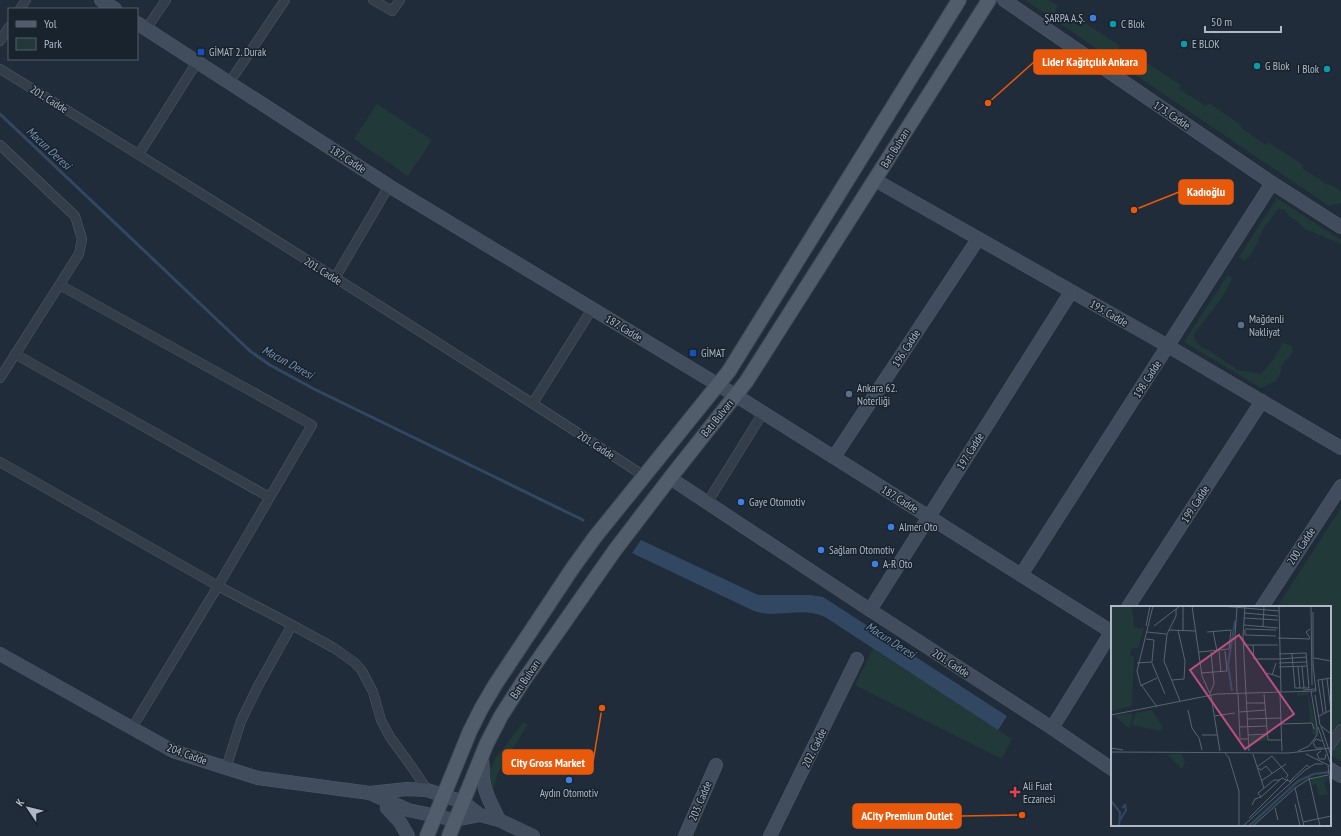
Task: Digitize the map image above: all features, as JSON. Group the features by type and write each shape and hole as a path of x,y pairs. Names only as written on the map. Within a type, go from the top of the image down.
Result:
{"main road":[{"name":"Batı Bulvarı","path":"427,836 470,731 495,685 595,537 729,371 960,0"},
{"name":"Batı Bulvarı","path":"449,836 481,756 501,716 524,680 615,550 746,382 989,0"}],"street":[{"path":"101,0 113,8"},
{"path":"141,26 166,0"},
{"path":"229,83 285,0"},
{"path":"373,0 392,11 400,0"},
{"name":"173. Cadde","path":"1004,0 1272,183 1341,227"},
{"name":"187. Cadde","path":"141,26 389,186 735,395 1111,630"},
{"path":"0,41 8,29"},
{"path":"139,154 197,62"},
{"name":"201. Cadde","path":"0,69 139,154 533,403 644,476"},
{"path":"0,145 74,216 82,239 79,254 15,354 3,368 0,378"},
{"name":"195. Cadde","path":"875,180 1168,346 1341,448"},
{"name":"198. Cadde","path":"1021,575 1272,183"},
{"path":"335,278 389,186"},
{"name":"196. Cadde","path":"834,457 978,239"},
{"path":"60,285 312,425 218,586 132,728"},
{"name":"197. Cadde","path":"870,610 1071,292"},
{"path":"533,403 592,309"},
{"path":"15,354 270,497"},
{"name":"199. Cadde","path":"1129,606 1262,401"},
{"path":"707,503 763,413"},
{"path":"0,462 218,586 334,648 356,663 373,692 381,720 390,737 427,790"},
{"name":"201. Cadde","path":"670,478 1052,728 1111,768"},
{"name":"200. Cadde","path":"1263,606 1341,486"},
{"path":"226,768 242,720 258,686 292,625"},
{"path":"1052,728 1111,633"},
{"name":"204. Cadde","path":"0,654 174,751 258,778 370,793 407,789 427,790 463,802 480,815 499,820 533,836"},
{"name":"202. Cadde","path":"770,836 857,659"},
{"path":"1331,744 1341,729"},
{"path":"481,756 483,762 484,785 489,800 499,820"},
{"name":"203. Cadde","path":"685,836 716,766"},
{"path":"1331,770 1341,776"},
{"name":"204. Cadde","path":"370,793 408,810 435,816 456,820 480,815"},
{"path":"387,801 387,808 400,822 408,836"}],"green space":[{"path":"1025,0 1049,0 1058,6 1055,10 1081,27 1085,23 1120,46 1118,50 1145,67 1147,63 1181,85 1179,89 1206,106 1209,103 1266,145 1268,142 1303,165 1302,168 1328,185 1329,184 1341,191 1341,203 1329,206"},
{"path":"377,104 432,140 408,176 354,139"},
{"path":"1277,198 1341,240 1341,244 1305,229 1297,221 1290,217 1284,209 1278,209 1264,228 1251,255 1244,261 1239,257"},
{"path":"1230,275 1232,279 1221,299 1194,334 1194,337 1200,346 1238,370 1261,374 1274,359 1282,344 1284,343 1292,346 1293,350 1281,367 1281,372 1276,381 1261,388 1184,342 1227,276"},
{"path":"1341,508 1341,721 1331,736 1331,606 1278,606"},
{"path":"873,649 1012,739 1002,759 855,685"},
{"path":"523,722 528,724 498,773 493,790 489,787 489,772 495,759"},
{"path":"1341,737 1341,761 1332,756 1332,753"}],"water":[{"path":"641,540 758,595 811,595 823,597 1007,716 998,730 825,617 816,614 799,612 772,614 754,611 632,553"}],"waterway":[{"name":"Macun Deresi","path":"0,114 250,351 270,365 314,389 583,520"}],"place":[{"name":"ŞARPA A.Ş.","path":"1093,18"},
{"name":"C Blok","path":"1113,24"},
{"name":"E BLOK","path":"1184,44"},
{"name":"GİMAT 2. Durak","path":"201,52"},
{"name":"G Blok","path":"1257,66"},
{"name":"I Blok","path":"1327,69"},
{"name":"Lider Kağıtçılık Ankara","path":"988,103"},
{"name":"Kadıoğlu","path":"1134,210"},
{"name":"Mağdenli Nakliyat","path":"1241,325"},
{"name":"GİMAT","path":"693,353"},
{"name":"Ankara 62. Noterliği","path":"849,394"},
{"name":"Gaye Otomotiv","path":"741,502"},
{"name":"Almer Oto","path":"891,527"},
{"name":"Sağlam Otomotiv","path":"821,550"},
{"name":"A-R Oto","path":"875,564"},
{"name":"City Gross Market","path":"602,708"},
{"name":"Aydın Otomotiv","path":"569,780"},
{"name":"Ali Fuat Eczanesi","path":"1015,792"},
{"name":"ACity Premium Outlet","path":"1022,815"}]}
